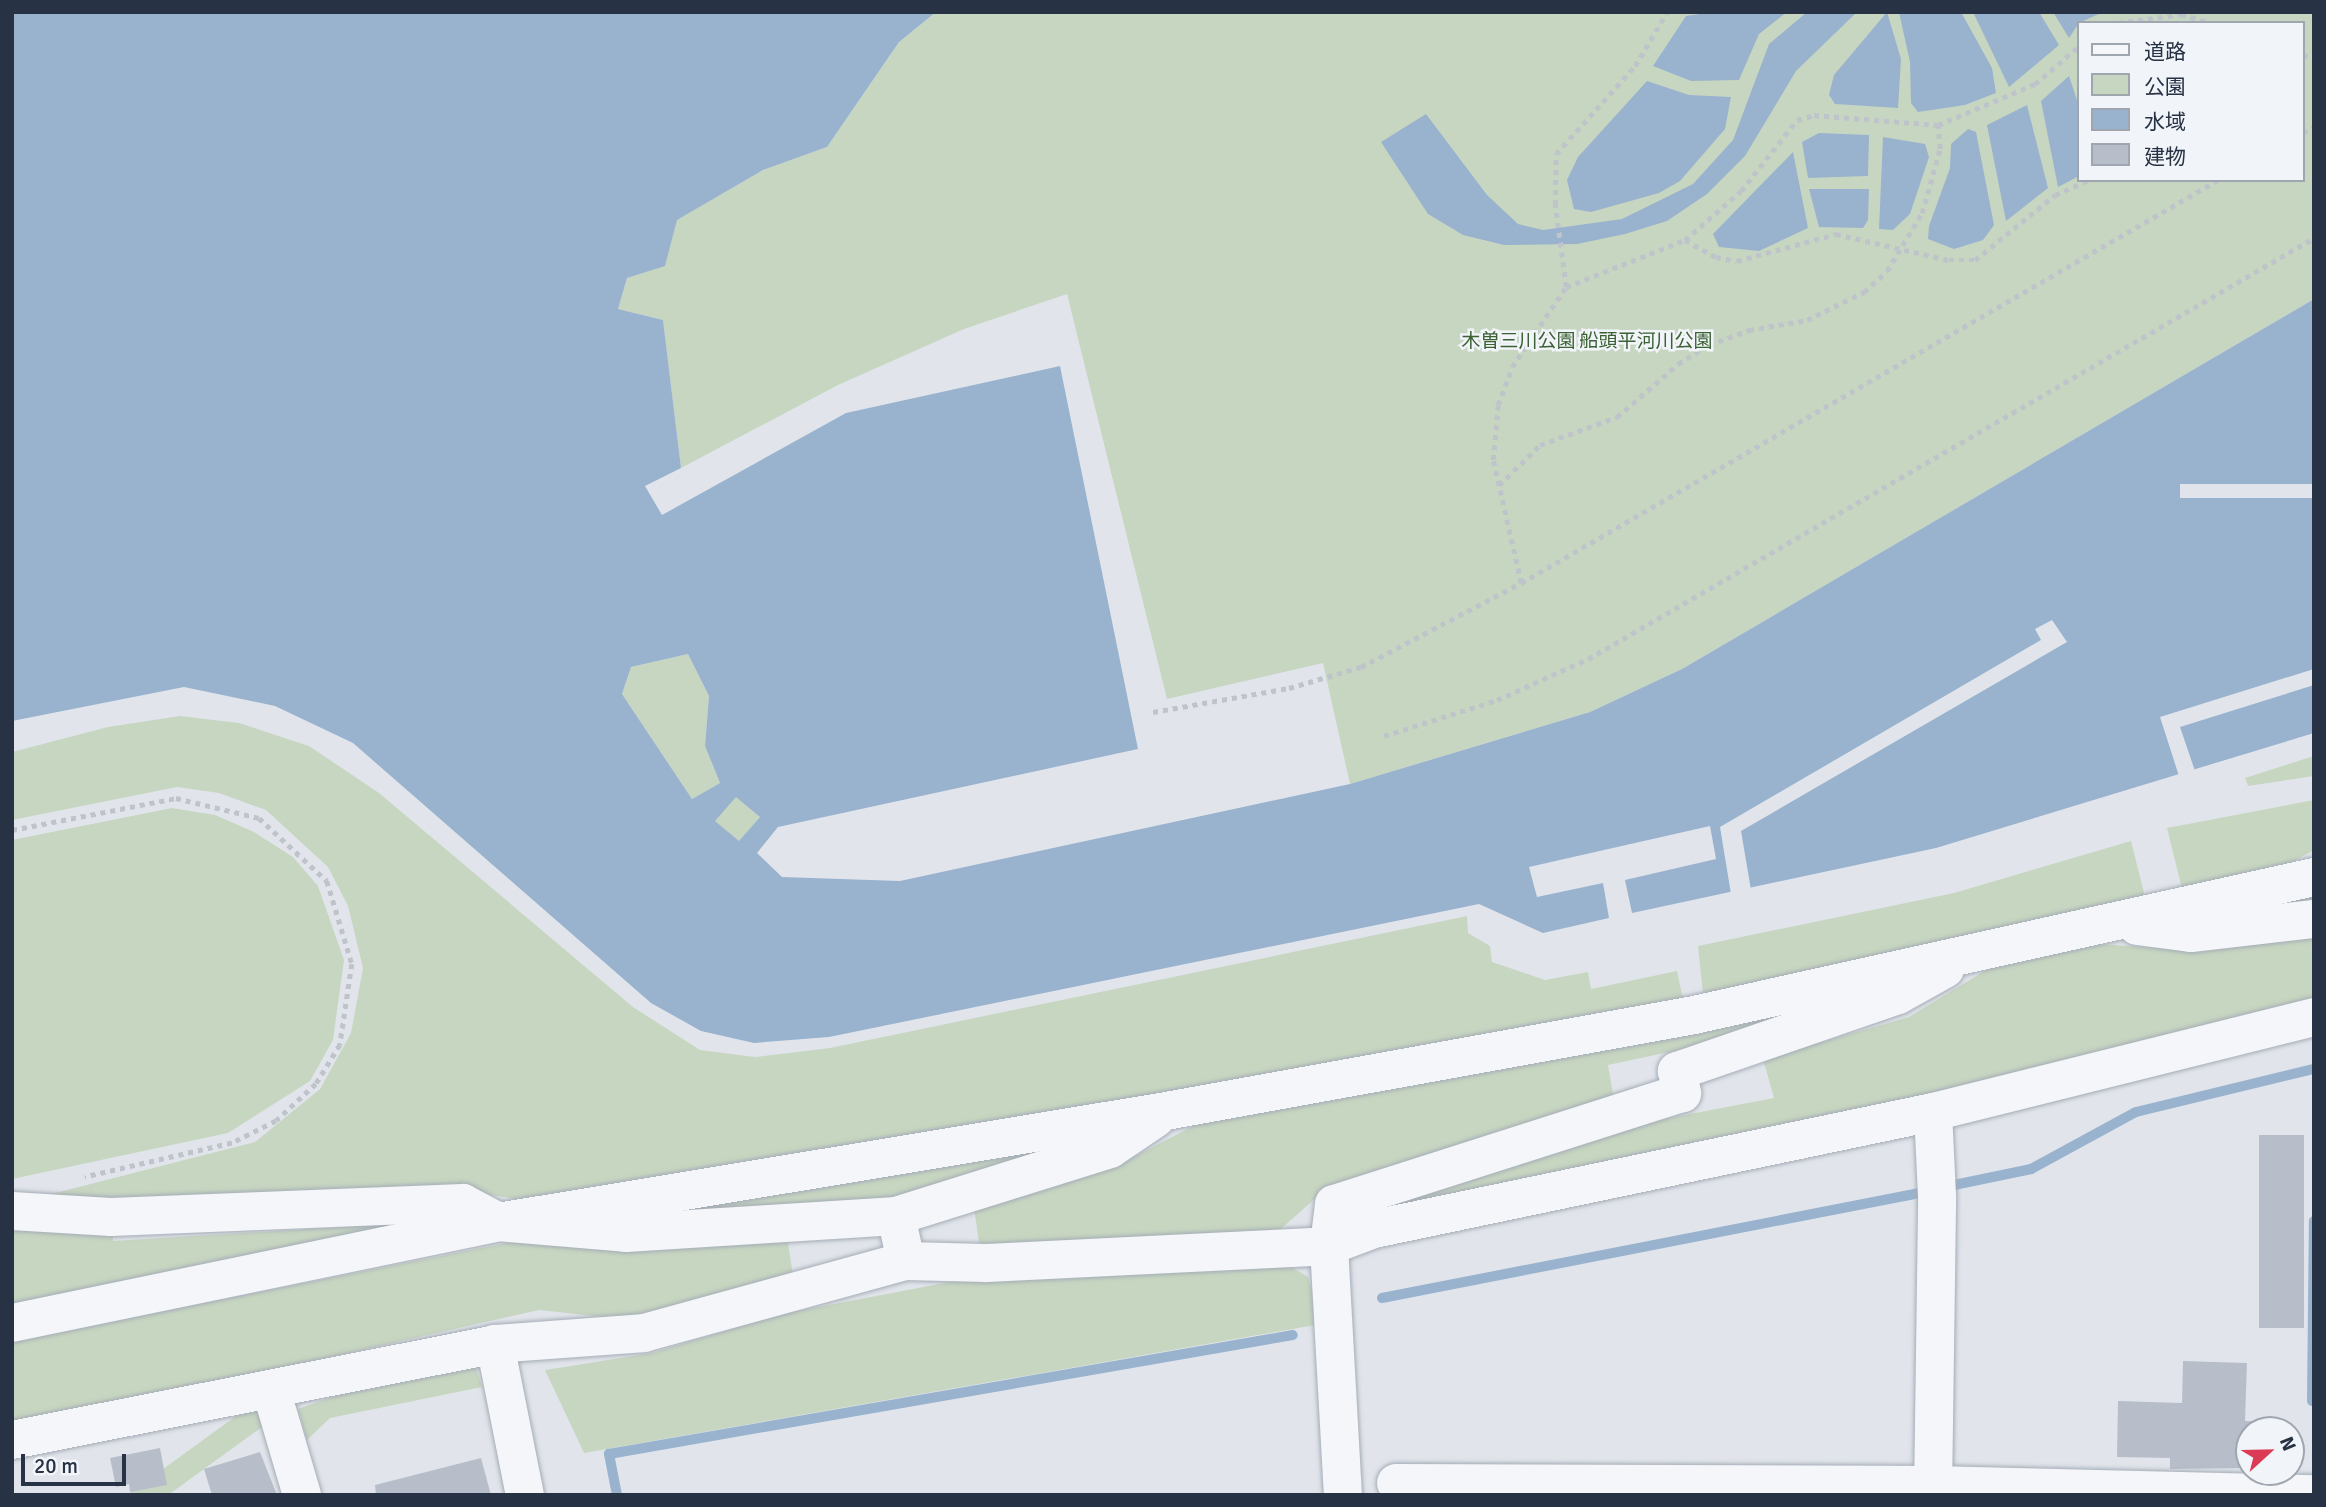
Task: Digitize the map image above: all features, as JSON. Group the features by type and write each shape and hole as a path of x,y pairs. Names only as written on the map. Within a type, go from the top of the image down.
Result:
{"street":[{"path":"12,1322 498,1222 1166,1111 1694,1015 1984,947 2114,923 2314,877"},
{"path":"2114,923 2191,933 2314,919"},
{"path":"1343,1495 1329,1246 1334,1204 1682,1093 1677,1071 1898,995 1984,947"},
{"path":"12,1440 272,1393 495,1344 644,1333 906,1261 986,1263 1329,1246 1374,1228 1933,1112 2314,1017"},
{"path":"12,1212 111,1217 463,1203 498,1222 626,1233 896,1216 1110,1149 1166,1111"},
{"path":"1933,1112 1937,1195 1933,1490"},
{"path":"896,1216 906,1261"},
{"path":"495,1344 525,1495"},
{"path":"272,1393 302,1495"},
{"path":"1396,1483 2314,1494"}],"path":[{"path":"1566,287 1557,220 1556,153 1635,66 1667,12"},
{"path":"2132,21 2181,14 2204,21"},
{"path":"1521,583 1493,460 1497,405 1512,367 1566,287 1685,240 1741,191 1797,120 1827,116 1938,125 2035,85 2078,47"},
{"path":"1499,485 1540,445 1617,417 1678,364 1709,345 1838,308 1887,271 1905,246 1922,213 1940,149 1938,125"},
{"path":"1685,240 1716,257 1737,261 1836,234 1905,246 1948,260 1975,260 2036,208 2084,182"},
{"path":"1153,712 1289,688 1360,667 1521,583 2215,182"},
{"path":"1384,736 1497,699 1588,659 2314,238"},
{"path":"12,831 176,798 259,818 327,881 352,964 340,1045 316,1084 276,1121 232,1143 77,1178"}],"green space":[{"name":"木曽三川公園 船頭平河川公園","path":"936,12 2314,12 2314,299 1682,669 1590,712 1350,784 1323,663 1167,699 1067,294 964,329 838,385 681,468 663,320 618,309 627,278 665,265 676,220 763,170 827,147 899,42"},
{"path":"688,654 709,696 705,746 720,783 692,799 622,694 631,667"},
{"path":"180,716 239,723 309,746 379,793 633,1007 700,1050 755,1057 830,1048 1467,916 1468,933 1490,946 1492,962 1545,980 1588,972 1591,989 1677,971 1683,999 1217,1086 535,1202 460,1190 24,1201 255,1142 320,1089 351,1033 363,968 348,906 328,867 266,810 219,793 177,787 12,820 12,752 108,727"},
{"path":"2314,756 2314,776 2248,786 2245,778"},
{"path":"736,796 760,817 739,842 714,821"},
{"path":"2314,800 2314,850 2266,876 2183,893 2167,828"},
{"path":"172,808 215,815 254,832 293,857 318,886 344,960 333,1040 310,1081 228,1133 12,1179 12,840"},
{"path":"2131,841 2146,901 1703,994 1698,946 1954,893"},
{"path":"2314,933 2314,1001 2133,1053 1343,1223 1606,1130 1774,1098 1763,1059 1909,1017 1996,964 2099,944 2183,950"},
{"path":"1874,991 1773,1030 1608,1065 1615,1106 1318,1196 1274,1235 980,1249 974,1208 1118,1165 1203,1121"},
{"path":"1088,1141 1006,1174 883,1199 625,1218"},
{"path":"12,1222 113,1230 113,1241 425,1222 12,1306"},
{"path":"787,1236 794,1282 648,1322 539,1310 12,1429 12,1341 527,1239"},
{"path":"1286,1264 1308,1277 1321,1324 584,1453 545,1370 652,1353 782,1314 986,1275"},
{"path":"475,1365 482,1387 330,1418 307,1440 298,1409 340,1394"},
{"path":"254,1403 268,1422 168,1495 127,1495"}],"water":[{"path":"12,12 936,12 899,42 827,147 763,170 677,220 665,266 627,278 618,309 663,320 681,468 645,486 662,515 846,413 1060,366 1138,749 778,827 757,853 782,877 900,881 1350,784 1590,712 1682,669 2314,299 2314,733 1936,848 1632,913 1625,880 1716,859 1710,826 1529,867 1537,897 1603,883 1609,918 1543,933 1479,904 829,1037 754,1043 701,1031 651,1003 353,743 275,706 184,687 12,721","holes":["688,654 709,696 705,746 720,783 692,799 622,694 631,667","736,797 760,817 739,841 715,821"]},
{"path":"1714,12 1787,12 1759,34 1739,80 1691,81 1653,66 1686,16"},
{"path":"1807,12 1857,12 1796,71 1745,156 1707,194 1667,221 1625,234 1577,244 1504,245 1463,235 1428,214 1381,142 1426,114 1487,195 1518,224 1543,230 1622,219 1693,184 1733,140 1769,44"},
{"path":"1887,12 1901,59 1898,108 1835,104 1829,95 1834,75"},
{"path":"1899,12 1961,12 1992,68 1996,93 1965,105 1918,112 1911,103 1910,62"},
{"path":"1973,12 2039,12 2059,45 2009,87"},
{"path":"2053,12 2103,12 2078,21 2069,38"},
{"path":"2069,76 2078,103 2078,177 2058,187 2041,101"},
{"path":"1647,81 1689,95 1731,97 1725,129 1680,181 1659,193 1591,212 1574,209 1567,180 1578,157"},
{"path":"2027,105 2048,188 2006,221 1987,125"},
{"path":"1968,129 1976,132 1994,225 1983,240 1954,249 1928,239 1929,226 1950,168 1951,144"},
{"path":"1819,133 1869,135 1868,176 1808,178 1802,142"},
{"path":"1883,137 1925,144 1929,157 1910,214 1893,230 1879,229"},
{"path":"1793,152 1808,228 1759,251 1719,247 1713,234"},
{"path":"1809,189 1869,189 1868,220 1863,228 1819,227"}],"pier":[{"path":"2180,484 2314,484 2314,498 2180,498"},
{"path":"2052,620 2067,642 1741,831 1751,890 1731,894 1720,827 2041,640 2035,629"},
{"path":"2314,669 2314,685 2180,727 2195,771 2179,776 2160,717"}],"building":[{"path":"2259,1135 2304,1135 2304,1328 2259,1328"},
{"path":"2183,1361 2247,1363 2245,1416 2235,1416 2235,1468 2170,1469 2170,1458 2117,1457 2118,1401 2182,1403"},
{"path":"160,1448 167,1485 130,1492 129,1484 116,1487 110,1458"},
{"path":"260,1452 277,1495 212,1495 204,1469"},
{"path":"481,1458 491,1495 376,1495 375,1485"}],"waterway":[{"path":"1954,1185 2031,1169 2136,1112 2314,1069"},
{"path":"1382,1298 1925,1192"},
{"path":"2312,1401 2314,1221"},
{"path":"617,1495 609,1454 1293,1335"}]}
